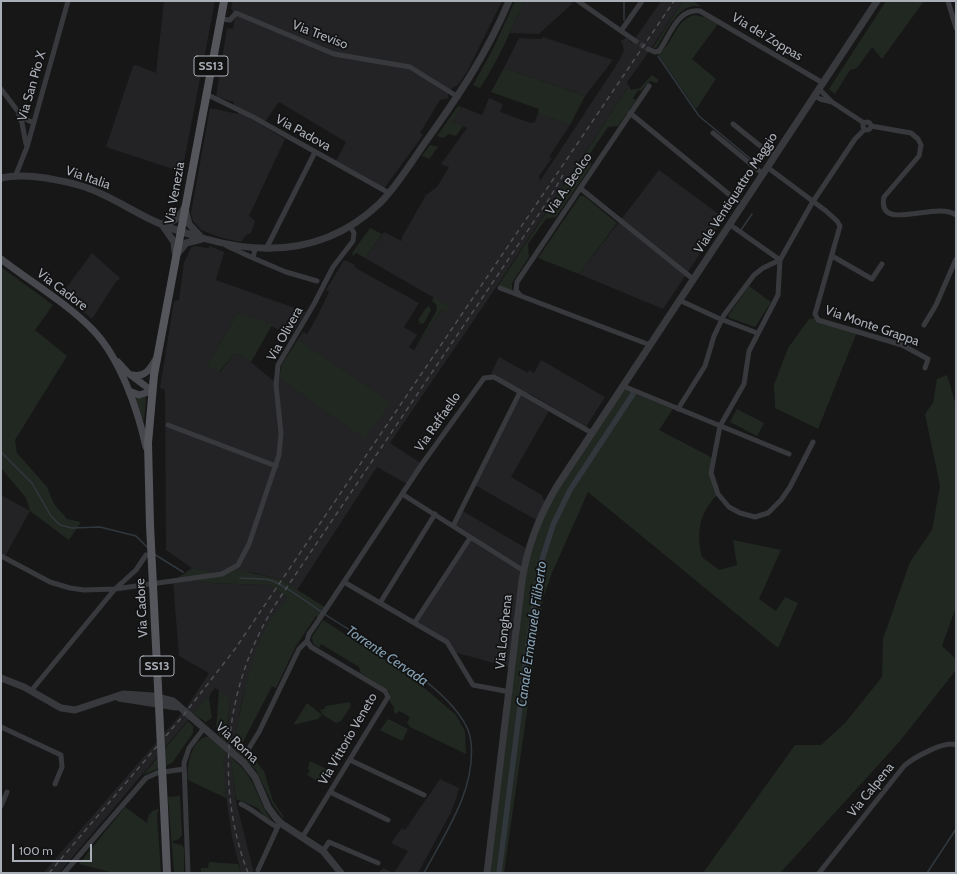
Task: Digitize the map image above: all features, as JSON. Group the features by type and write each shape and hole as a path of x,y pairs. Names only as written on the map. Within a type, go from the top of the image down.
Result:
{"main road":[{"name":"Via Venezia","path":"152,391 156,358 224,1"},
{"name":"Via Cadore","path":"1,259 80,318 95,332 104,345"},
{"path":"104,345 128,373 152,391"},
{"path":"104,345 129,391 139,416 148,458"},
{"path":"128,373 134,376 143,374 151,368 156,358"},
{"path":"129,391 139,395 152,391"},
{"name":"Via Cadore","path":"152,391 148,458 150,524 167,873"}],"street":[{"name":"Via San Pio X","path":"15,176 27,147 68,1"},
{"name":"Via Italia","path":"2,176 39,177 82,186 180,232 226,245 266,250 298,247 324,238 350,226 371,211 389,193 458,97 486,51 509,1"},
{"path":"578,1 634,40"},
{"path":"621,31 642,1"},
{"name":"Viale Ventiquattro Maggio","path":"605,414 877,1"},
{"path":"948,1 956,28"},
{"name":"Via dei Zoppas","path":"648,49 657,52 681,16 691,12 700,11 821,86"},
{"name":"Via Treviso","path":"220,19 230,20 236,13 334,54 410,67 458,97"},
{"name":"Via A. Beolco","path":"520,296 516,290 517,282 649,86"},
{"path":"821,86 832,102 864,123 868,122 871,126 910,133 918,139 921,145 919,156 884,197 884,204 887,212 899,216 944,210 956,215"},
{"path":"1,89 23,118 34,123"},
{"name":"Via Padova","path":"206,94 253,117 389,193"},
{"path":"814,95 820,99 832,102"},
{"path":"17,111 22,123 27,147"},
{"path":"630,113 742,205"},
{"path":"22,123 27,129 31,130"},
{"path":"864,123 864,130"},
{"path":"733,124 774,157"},
{"path":"813,442 790,487 781,500 768,513 762,516 748,516 740,513 729,506 718,494 711,473 720,426 744,384 747,356 757,333 778,295 780,260 812,202 854,139 864,130 869,130 871,126"},
{"path":"713,133 763,174"},
{"path":"266,250 314,152"},
{"name":"Via Monte Grappa","path":"767,167 833,217 840,226 815,314 816,318 818,320 902,345 928,359 925,368"},
{"path":"580,188 693,279"},
{"path":"175,259 174,242 162,224 172,223 177,219 184,207"},
{"name":"Via Italia","path":"184,207 189,224 193,230 205,239"},
{"path":"729,224 780,260"},
{"name":"Via Olivera","path":"1,556 63,587 84,590 115,589 222,574 235,569 246,554 276,466 281,433 276,385 278,365 314,304 323,283 353,241 354,234 350,226"},
{"name":"Via Italia","path":"175,259 186,243 196,239 205,239"},
{"path":"226,245 286,272 317,281"},
{"path":"253,258 255,249"},
{"path":"832,256 872,279 882,264"},
{"path":"924,325 936,305 956,259"},
{"path":"678,409 706,366 714,336 722,319 754,275 780,260"},
{"path":"500,288 650,346"},
{"path":"679,300 757,333"},
{"name":"Via Raffaello","path":"249,748 259,732 299,649 307,641 309,634 319,618 481,380 490,376 494,377 592,433"},
{"path":"623,386 789,454"},
{"path":"453,526 520,392"},
{"name":"Via Longhena","path":"487,873 524,571 530,544 545,507 605,414"},
{"path":"168,425 276,466"},
{"path":"402,494 524,571"},
{"path":"380,603 435,514"},
{"path":"415,622 470,538"},
{"path":"31,691 115,589 136,570 146,555"},
{"path":"344,582 447,642 473,685 510,692"},
{"name":"Via Vittorio Veneto","path":"303,836 386,701 387,694 311,647 307,641"},
{"name":"Via Roma","path":"1,678 31,691 61,708 75,710 99,701 123,698 168,704 181,709 250,770 278,825"},
{"path":"1,727 61,755 62,767 55,784"},
{"path":"188,873 184,769 187,752 204,728"},
{"name":"Via Calpena","path":"819,873 904,766 915,758 943,745 956,745"},
{"path":"350,760 424,795"},
{"path":"64,873 146,778 157,773 184,769"},
{"path":"1,806 8,792"},
{"path":"330,792 388,820"},
{"name":"Via Roma","path":"241,804 258,813 266,821 303,836 323,851 341,873"},
{"path":"258,870 278,825"},
{"path":"323,851 329,842 378,863"}],"shaded area":[{"path":"164,1 215,1 182,172 106,147 133,66 136,65 156,73"},
{"path":"233,1 502,1 468,70 458,85 452,88 448,93 448,98 440,100 420,133 423,135 383,190 335,163 346,142 279,102 264,123 233,107 234,102 216,97 227,28 233,29 235,17 231,8"},
{"path":"515,1 524,1 504,46 480,88 473,85 492,51"},
{"path":"524,1 569,1 573,3 539,34 510,33"},
{"path":"661,1 683,1 627,82 629,86 495,289 390,443 422,464 409,485 377,467 297,590 282,580 251,572 222,574 192,568 166,550 165,390 160,388 174,301 179,300 184,263 191,248 195,246 208,248 210,246 224,252 216,280 306,312 291,335 238,312 207,366 220,372 235,353 251,362 272,380 279,378 364,437 390,403 298,339 303,332 307,334 317,317 329,292 326,290 344,260 354,264 355,267 361,271 419,303 404,327 417,335 409,347 414,350 442,309 450,307 365,258 384,232 402,241 402,237 426,195 437,187 449,167 441,164 467,128 452,122 462,107 482,115 489,98 503,104 500,112 531,123 535,122 538,113 570,125 549,157 552,158 539,176 540,181 619,61 624,50 621,40 627,38 632,43"},
{"path":"683,1 693,1 702,7 694,6 680,12 670,25 657,47 652,49"},
{"path":"886,1 924,1 882,59 872,47 857,68 850,70 835,94 829,89"},
{"path":"695,15 704,17 718,24 692,59 716,79 696,109 658,54 668,44 683,21 688,17"},
{"path":"543,37 613,60 585,96 504,68 519,38 541,39"},
{"path":"504,68 585,96 570,125 538,113 539,109 491,92"},
{"path":"652,75 659,80 657,83 650,81 641,91 638,90 633,98 636,100 618,126 608,127 589,155 591,166 556,217 546,219 528,244 529,257 512,283 512,291 498,286 629,86 631,90 640,88"},
{"path":"458,106 462,107 452,122 463,126 456,136 449,134 443,138 437,136"},
{"path":"210,108 238,114 239,112 285,139 249,216 255,221 251,233 246,235 241,242 222,238 201,230 193,221 191,213"},
{"path":"430,145 438,147 429,159 422,156"},
{"path":"659,170 724,218 663,309 579,274"},
{"path":"580,196 584,196 617,223 579,274 538,258"},
{"path":"370,228 382,234 365,258 356,253 353,256 352,253"},
{"path":"92,253 120,278 115,283 92,319 61,295"},
{"path":"1,267 53,305 35,330 67,356 15,440 17,453 47,487 54,504 67,519 81,522 69,540 30,511 26,498 1,468"},
{"path":"749,286 771,302 755,327 728,316"},
{"path":"434,297 450,307 447,312 442,309 414,350 437,310 436,304 432,301"},
{"path":"429,306 431,310 424,323 420,324 418,320"},
{"path":"238,312 272,325 251,362 235,353 219,372 207,366"},
{"path":"816,318 857,332 818,429 775,408 774,385 788,348 809,319"},
{"path":"298,339 391,403 364,438 279,378 282,364"},
{"path":"499,357 528,373 529,370 534,373 541,360 605,397 586,427 529,393 527,396 550,409 511,477 542,495 543,499 547,502 538,521 473,484 520,392 490,376"},
{"path":"947,375 956,405 956,607 942,646 956,659 956,670 900,741 780,873 703,873 795,745 821,745 845,723 882,677 883,639 910,562 932,530 940,486 925,414 933,403 937,379"},
{"path":"623,386 634,390 636,394 673,409 659,430 713,459 711,473 718,494 707,508 701,523 699,539 702,557 719,570 737,565 733,540 781,550 759,599 776,611 785,597 798,603 778,648 588,492 552,573 543,598 504,873 489,873 522,581 538,521"},
{"path":"146,397 144,421 144,422 135,398"},
{"path":"737,409 764,423 757,436 730,422"},
{"path":"1,495 30,511 4,558 1,556"},
{"path":"461,510 529,550 512,668 454,652 452,648 415,622 470,538 453,526"},
{"path":"192,568 222,574 235,569 282,580 326,608 319,618 316,616 296,646 276,688 272,686 242,744 264,771 273,801 284,817 283,818 273,805 256,770 233,748 254,657 266,628 287,597 273,587 267,585 211,583 188,579 173,581"},
{"path":"188,579 211,583 267,585 273,587 287,597 267,628 243,696 233,748 232,747 236,802 254,873 241,873 232,837 223,776 223,760 226,757 230,699 215,688 59,873 43,873 187,707 209,673 179,656 173,581"},
{"path":"323,620 414,679 456,715 465,731 466,754 410,727 407,723 410,717 399,711 397,714 394,712 394,707 390,702 389,691 361,673 359,667 321,644 319,648 313,644 312,637"},
{"path":"219,690 230,699 226,744 216,730"},
{"path":"211,692 209,698 212,718 206,722 193,714"},
{"path":"350,702 351,706 341,721 336,723 323,715 320,710 324,709 326,706"},
{"path":"307,703 322,715 318,719 293,725"},
{"path":"388,719 408,729 402,741 380,730"},
{"path":"188,721 193,726 193,733 172,763 143,775"},
{"path":"205,737 209,737 226,752 226,757 223,760 226,798 188,780 190,756 196,744"},
{"path":"231,758 246,772 272,821 266,818 258,808 236,799"},
{"path":"310,761 327,769 319,782 307,775 310,770 308,769"},
{"path":"440,779 459,788 451,812 418,873 394,873 408,851 391,843 402,828 405,830"},
{"path":"180,796 182,835 179,839 173,841 173,843 182,845 184,848 184,873 174,873 168,797"},
{"path":"125,807 147,823 150,813 153,810 159,809 157,815 161,873 114,873 79,864"},
{"path":"209,862 238,864 241,873 201,873 201,868 208,868"},
{"path":"383,868 394,873 378,873"}],"waterway":[{"name":"Canale Emanuele Filiberto","path":"624,1 624,20"},
{"name":"Canale Emanuele Filiberto","path":"658,56 699,116 752,160"},
{"name":"Canale Emanuele Filiberto","path":"741,230 752,214"},
{"name":"Canale Emanuele Filiberto","path":"499,873 526,659 540,566 553,525 570,490 633,394"},
{"name":"Torrente Cervada","path":"1,452 32,483 51,516 60,525 72,528 100,527 136,536 149,549"},
{"name":"Torrente Cervada","path":"154,554 183,572"},
{"name":"Torrente Cervada","path":"240,578 273,581 294,593 412,671 434,688 452,706 465,724 471,742 469,777 457,810 424,873"},
{"path":"927,873 956,829"}],"tunnel":[{"path":"634,40 648,49"}],"railway":[{"path":"49,873 182,717 235,649 674,1"},
{"path":"248,873 237,839 231,805 228,770 230,736 236,701 245,668 258,636 275,605 549,199 563,175"}]}
